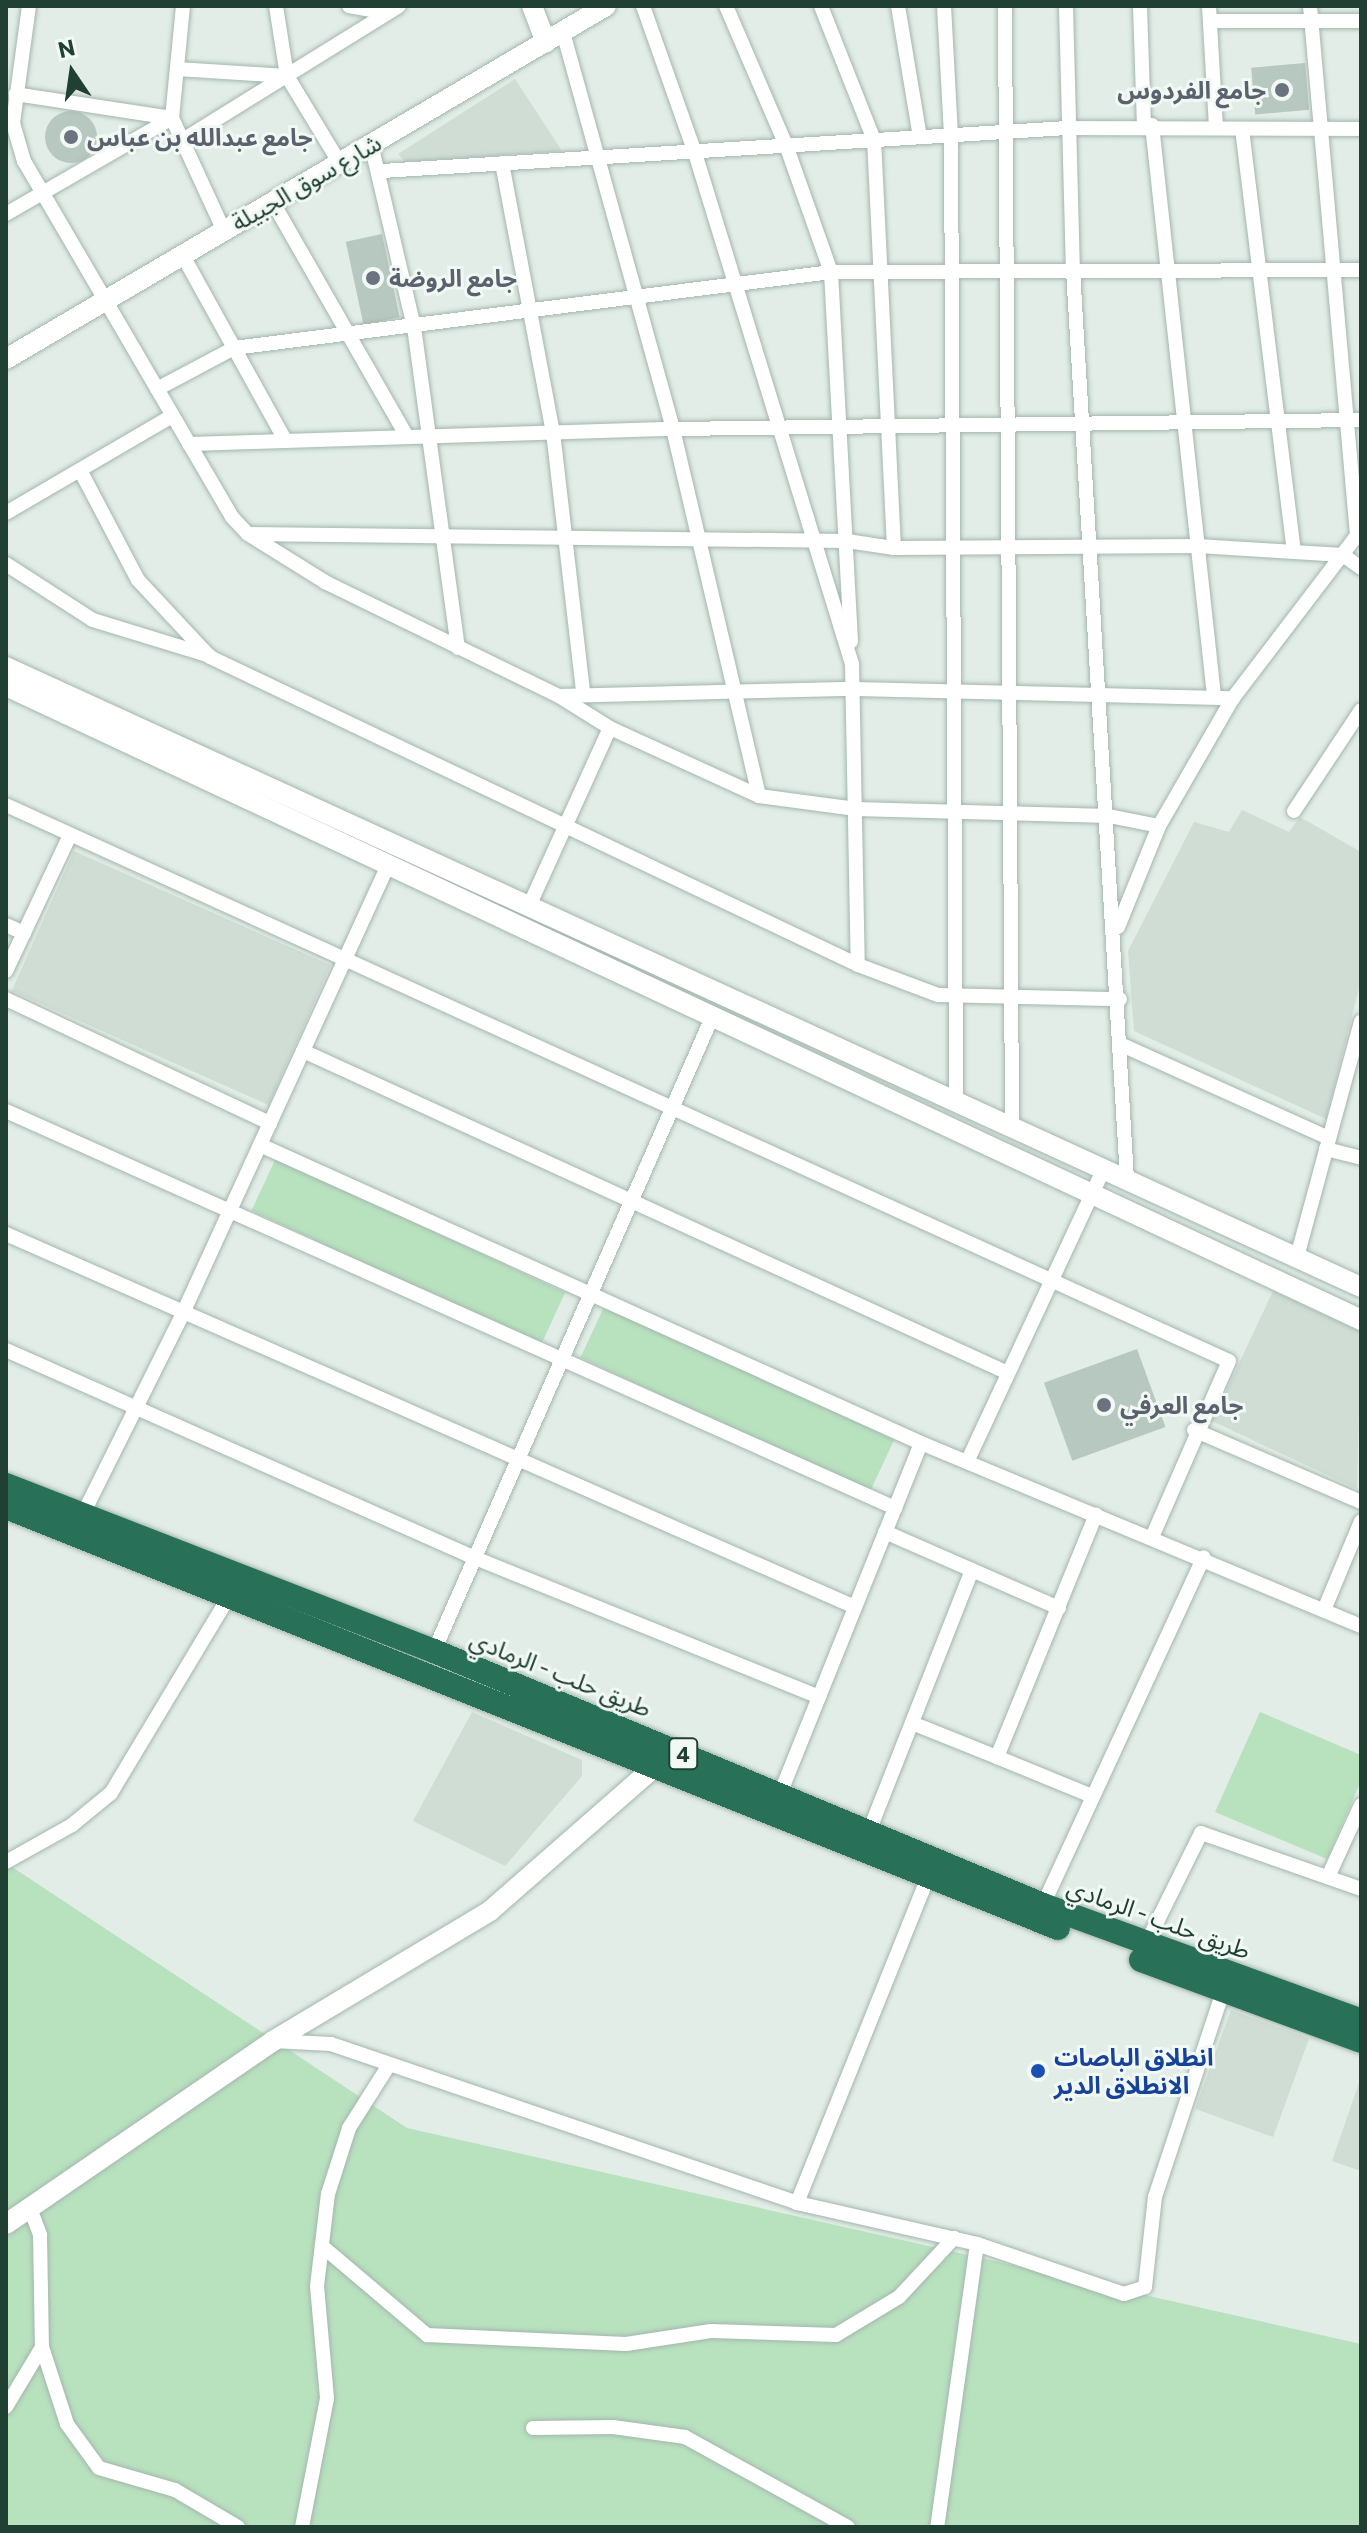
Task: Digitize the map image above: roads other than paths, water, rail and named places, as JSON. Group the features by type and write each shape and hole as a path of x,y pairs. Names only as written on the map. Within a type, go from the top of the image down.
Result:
{"highway":[{"name":"طريق حلب - الرمادي","path":"6,1485 434,1651 870,1829 1043,1905 1361,2021"},
{"name":"طريق حلب - الرمادي","path":"6,1507 927,1879 1361,2041"}],"street":[{"path":"29,6 13,123 24,161 172,416 248,534 325,582 559,696 610,728 759,796 856,809 1109,816 1159,826"},
{"path":"183,6 172,118 178,143 223,229"},
{"path":"276,6 287,76 339,162"},
{"path":"349,6 393,9"},
{"path":"532,6 554,37 599,156 673,429 759,796"},
{"name":"شارع سوق الجبيلة","path":"6,359 606,6"},
{"path":"643,6 695,153 852,664"},
{"path":"726,6 786,145 831,272 843,429 853,689 858,965"},
{"path":"821,6 874,140 894,548"},
{"path":"898,6 920,137"},
{"path":"944,6 951,135 949,269 955,690 952,995 956,1100"},
{"path":"1005,6 1010,132 1006,269 1006,696 1007,996 1012,1125"},
{"path":"1066,6 1073,270 1116,931 1127,1179"},
{"path":"1140,6 1148,125 1214,696"},
{"path":"1116,931 1159,826 1233,698 1359,532 1343,421 1325,129 1310,6"},
{"path":"178,143 393,9"},
{"path":"1216,126 1210,13 1310,25 1361,21"},
{"path":"177,69 287,76"},
{"path":"16,94 172,118"},
{"path":"6,214 172,118"},
{"path":"382,171 1068,128 1148,125 1361,129"},
{"path":"1242,129 1294,552"},
{"path":"371,144 382,171 414,327 439,532 458,648"},
{"path":"6,157 24,161"},
{"path":"502,163 535,310 553,432 562,537 583,692"},
{"path":"272,201 406,435"},
{"path":"182,254 285,440"},
{"path":"157,389 234,348 831,272 949,269 1361,270"},
{"path":"6,513 172,416"},
{"path":"189,444 673,429 951,429 1361,420"},
{"path":"80,470 138,580 210,657"},
{"path":"248,534 439,532 816,545 847,541 894,548 952,550 1198,546 1343,555 1361,568"},
{"path":"6,564 93,620 210,657 858,965 952,995 1120,999"},
{"path":"6,667 530,904 1361,1287"},
{"path":"6,686 1361,1320"},
{"path":"559,696 583,692 853,689 955,690 1006,696 1233,698"},
{"path":"1294,811 1361,710"},
{"path":"530,904 610,728"},
{"path":"6,805 671,1110 1229,1361 1194,1430 1153,1535"},
{"path":"6,971 70,835"},
{"path":"82,1516 183,1313 389,863"},
{"path":"6,925 24,933"},
{"path":"6,999 270,1123"},
{"path":"434,1651 713,1015"},
{"path":"1297,1257 1361,1022"},
{"path":"1122,1045 1361,1158"},
{"path":"303,1051 630,1204 1008,1373"},
{"path":"6,1111 895,1508"},
{"path":"260,1145 921,1443 1153,1535 1361,1626"},
{"path":"967,1462 1104,1168"},
{"path":"6,1234 855,1607"},
{"path":"6,1350 475,1558 819,1697"},
{"path":"1194,1430 1361,1502"},
{"path":"780,1794 921,1443"},
{"path":"997,1757 1096,1514"},
{"path":"1324,1610 1361,1521"},
{"path":"885,1532 1059,1608"},
{"path":"1043,1905 1204,1557"},
{"path":"870,1829 972,1570"},
{"path":"6,1862 72,1825 111,1793 229,1597"},
{"path":"912,1723 1092,1796"},
{"path":"238,2527 175,2490 99,2468 67,2424 42,2347 40,2235 16,2217 273,2041 490,1911 652,1769"},
{"path":"1328,1877 1361,1805"},
{"path":"1146,1944 1201,1833 1361,1889"},
{"path":"797,2203 927,1879"},
{"path":"273,2041 331,2044 797,2203 977,2244 1124,2294 1145,2287 1155,2197 1223,1991"},
{"path":"302,2527 327,2398 317,2286 328,2194 349,2128 389,2065"},
{"path":"322,2246 427,2335 626,2344 711,2331 836,2335 899,2297 954,2238"},
{"path":"937,2527 977,2244"},
{"path":"6,2407 42,2347"},
{"path":"533,2428 613,2427 685,2437 848,2527"}],"place":[{"name":"جامع الفردوس","path":"1282,90"},
{"name":"جامع عبدالله بن عباس","path":"71,137"},
{"name":"جامع الروضة","path":"373,278"},
{"name":"جامع العرفي","path":"1104,1405"},
{"name":"انطلاق الباصات الانطلاق الدير","path":"1038,2071"}]}
